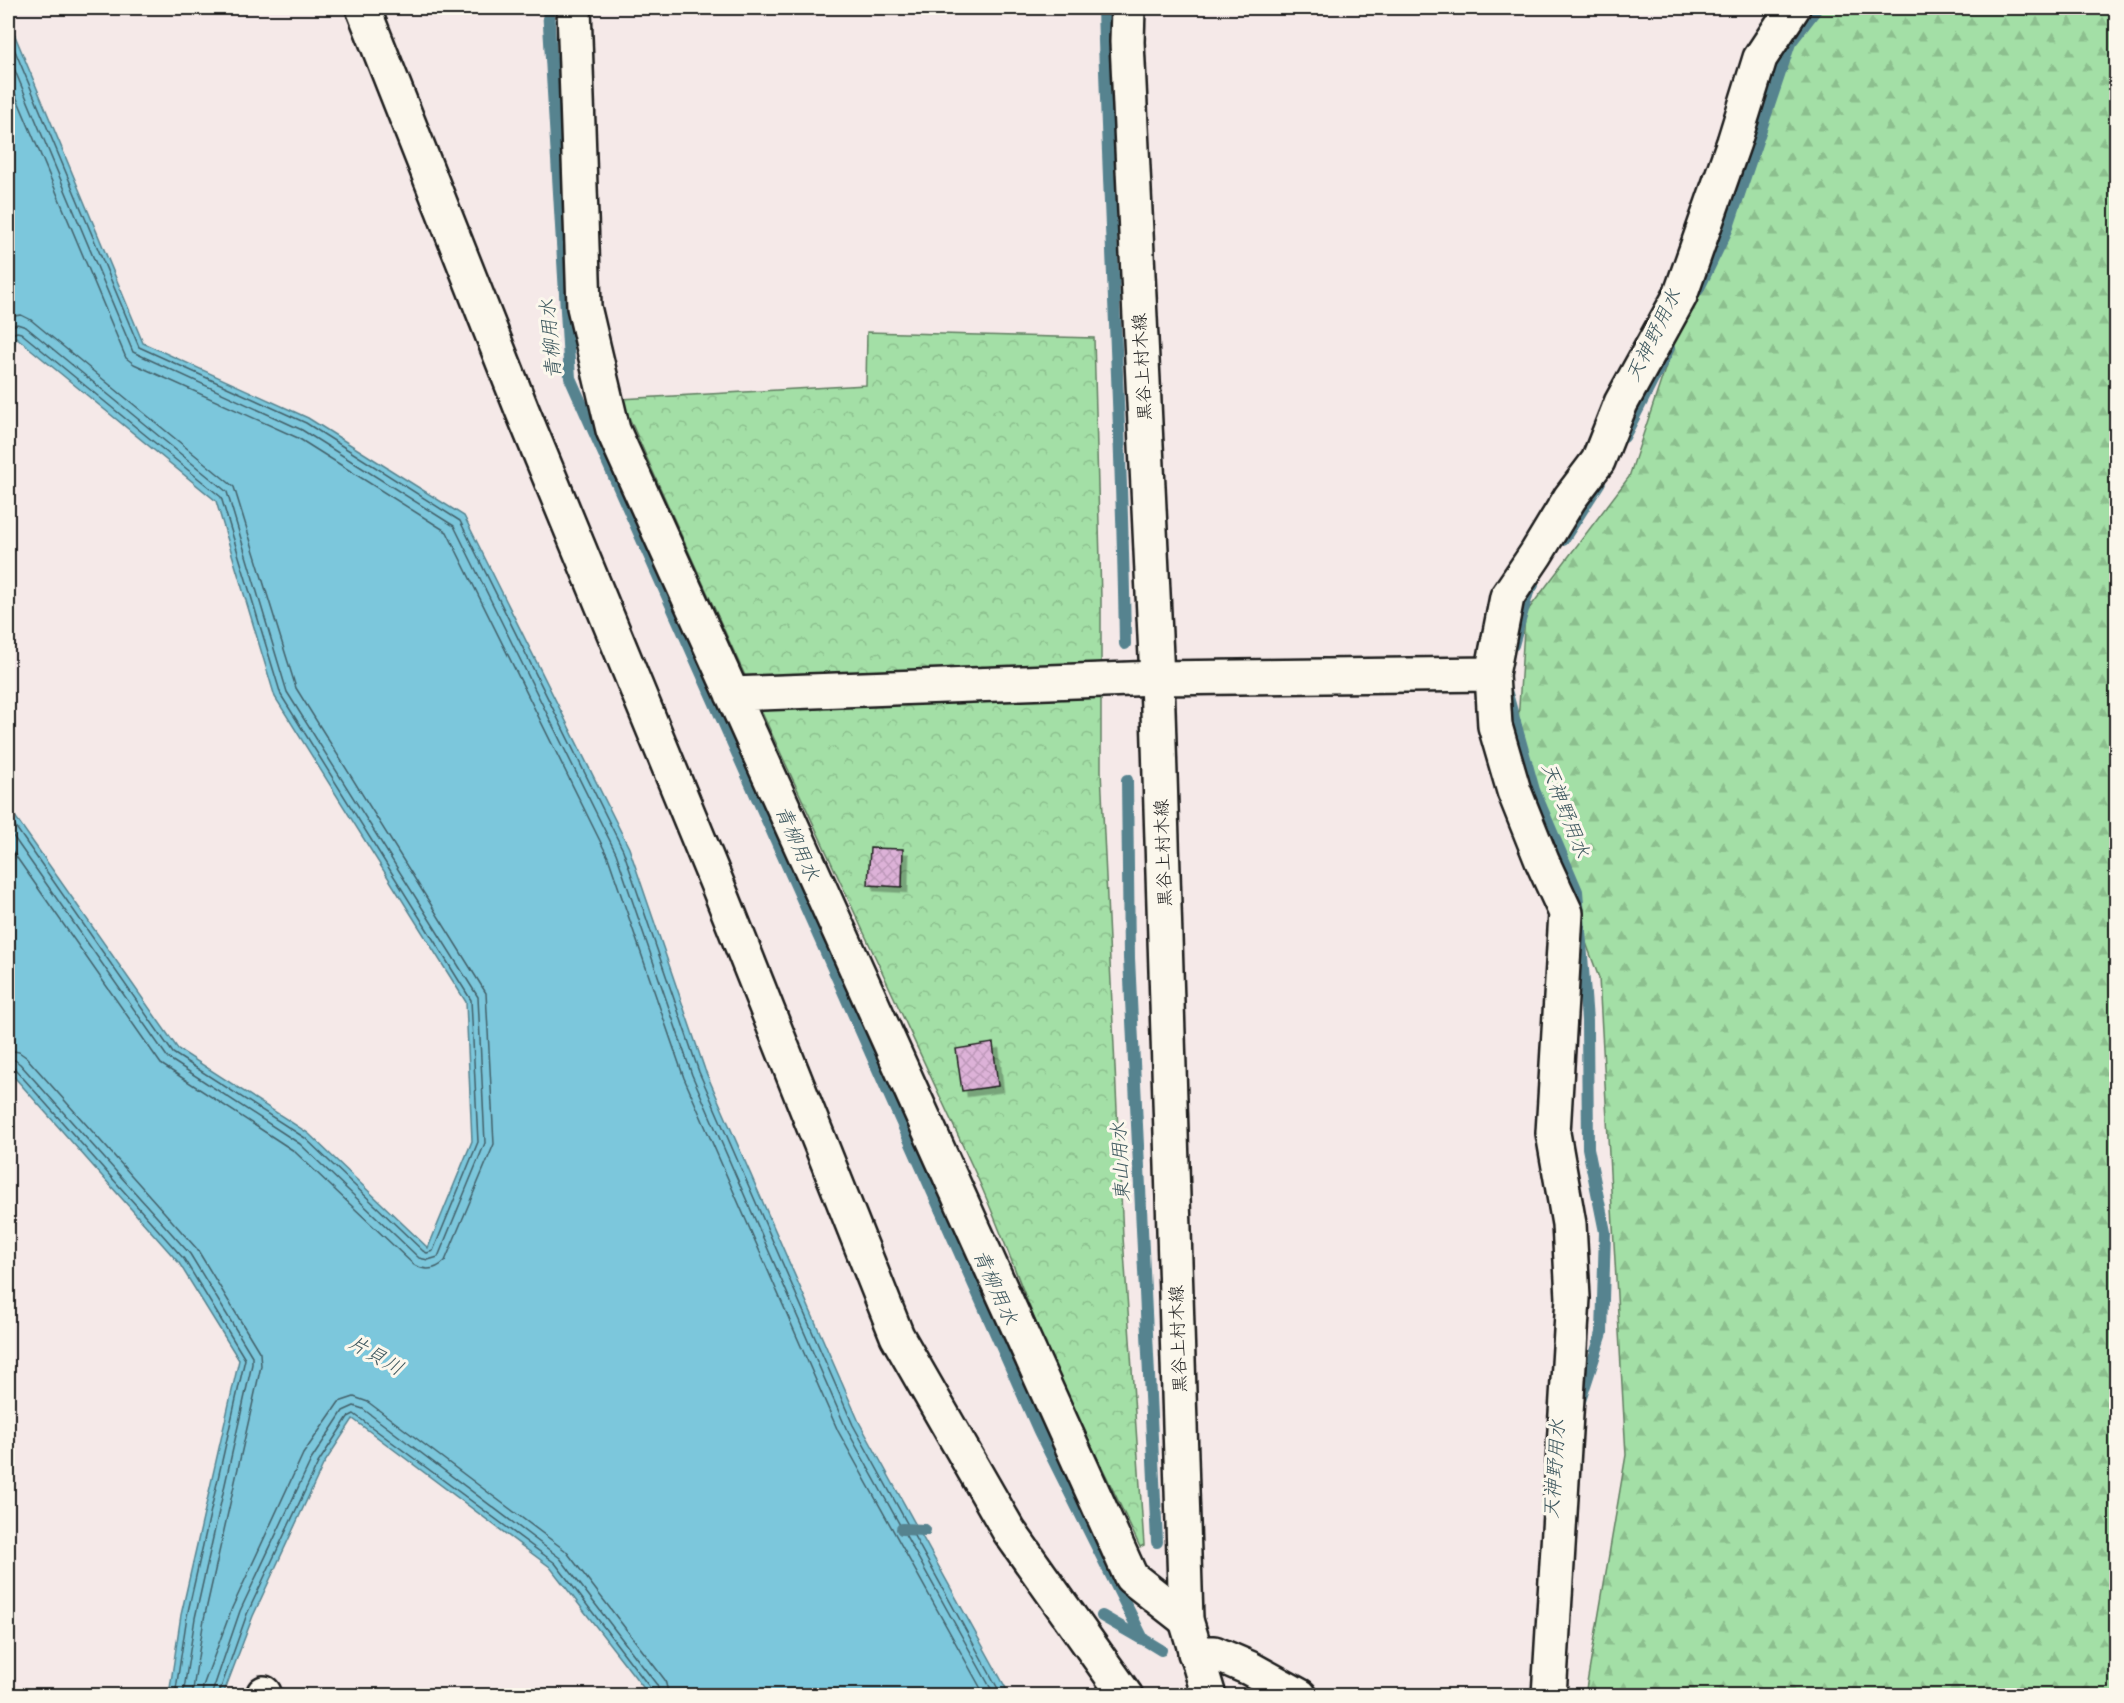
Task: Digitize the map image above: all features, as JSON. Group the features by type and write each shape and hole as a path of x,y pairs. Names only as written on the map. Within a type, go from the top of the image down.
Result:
{"street":[{"path":"363,8 518,399 718,886 897,1336 1009,1531 1126,1695"},
{"path":"574,8 584,307 613,430 1131,1576 1186,1620"},
{"name":"黒谷上村木線","path":"1128,8 1127,42 1157,678 1186,1620 1209,1695"},
{"path":"1550,1695 1573,1298 1569,1224 1553,1133 1566,913 1514,791 1495,726 1492,674 1507,597 1570,498 1598,461 1621,403 1680,296 1734,142 1760,58 1793,8"},
{"path":"732,694 1157,678 1492,674"},
{"path":"1196,1653 1214,1653 1249,1668 1300,1695"}],"green space":[{"path":"1802,8 2116,8 2116,1695 1585,1695 1626,1455 1599,978 1516,753 1525,614 1629,477 1769,57"},
{"path":"867,332 1094,338 1101,599 1101,771 1123,1237 1144,1545 1140,1547 1053,1362 974,1170 751,689 621,399 866,385"}],"water":[{"name":"片貝川","path":"8,19 143,343 308,418 464,516 629,848 705,1070 859,1422 1008,1695 649,1695 550,1567 353,1419 323,1465 253,1616 223,1695 169,1695 181,1615 239,1360 179,1263 8,1070 8,788 12,812 178,1049 308,1133 428,1248 472,1141 466,1002 275,697 216,501 16,337 8,372"}],"building":[{"path":"870,848 903,849 902,887 868,885"},
{"path":"993,1043 998,1086 962,1091 956,1049"}],"waterway":[{"name":"青柳用水","path":"548,8 570,378 1039,1431 1143,1639 1161,1650"},
{"path":"1103,8 1125,644"},
{"name":"天神野用水","path":"1698,290 1727,230 1790,43 1817,8"},
{"name":"天神野用水","path":"1624,437 1669,348"},
{"name":"天神野用水","path":"1563,540 1600,482"},
{"name":"天神野用水","path":"1513,645 1528,592 1533,585"},
{"name":"天神野用水","path":"1506,690 1534,790 1577,891 1587,1021 1588,1148 1605,1232 1602,1333 1579,1404"},
{"name":"東山用水","path":"1127,780 1129,958 1157,1542"},
{"path":"902,1529 925,1530"},
{"path":"1102,1616 1142,1639"}]}
